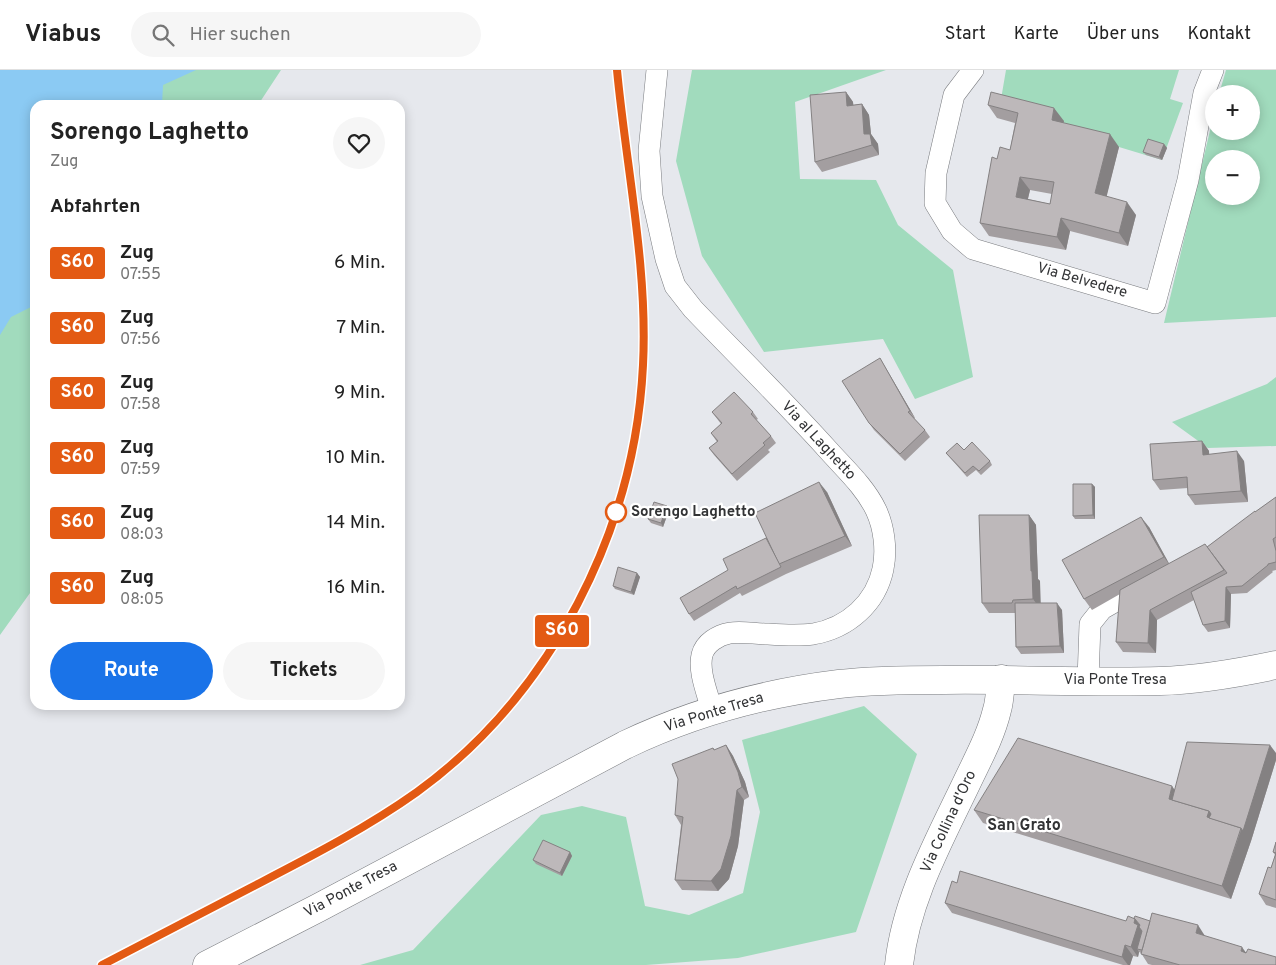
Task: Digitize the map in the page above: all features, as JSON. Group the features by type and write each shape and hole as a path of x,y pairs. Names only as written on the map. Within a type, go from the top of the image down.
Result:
{"main road":[{"name":"Via Ponte Tresa","path":"207,965 592,762 653,732 712,711 779,694 839,684 884,681 1161,681 1230,675 1276,666"},
{"name":"Via Collina d'Oro","path":"899,965 901,944 909,911 938,844 990,735 998,708 1001,680"}],"street":[{"name":"Via al Laghetto","path":"657,70 649,151 652,196 666,259 675,286 693,309 818,439 865,491 876,510 884,535 884,566 880,582 866,605 848,621 830,630 813,634 731,633 718,637 711,642 704,652 702,667 712,711"},
{"name":"Via Belvedere","path":"973,70 954,95 936,173 935,203 952,231 973,249 1155,303 1188,180 1204,93 1213,70"},
{"path":"1088,680 1090,624 1102,609 1157,577"}],"green space":[{"path":"0,70 281,70 261,100 30,100 30,593 0,635"},
{"path":"692,70 886,70 795,102 800,179 876,180 898,225 953,270 973,377 915,399 883,339 764,352 702,256 676,161"},
{"path":"1006,70 1179,70 1170,99 1183,103 1162,160 1061,133 1063,121 1000,105"},
{"path":"1226,70 1276,70 1276,317 1164,323 1205,152 1205,205 1260,205 1260,150 1205,150 1208,140 1260,140 1260,85 1222,85"},
{"path":"1276,377 1276,446 1208,448 1172,422 1267,384"},
{"path":"864,706 917,754 856,932 738,958 646,965 360,965 413,950 541,815 582,806 626,817 645,906 689,915 743,893 760,812 742,740"}],"water":[{"path":"0,70 196,70 163,85 162,100 30,100 30,308 11,317 0,335"}],"building":[{"path":"846,92 847,106 862,104 864,134 870,134 872,145 815,162 810,95"},
{"path":"991,92 1054,108 1052,120 1110,134 1095,193 1127,202 1119,233 1061,218 1057,237 980,223 992,157 997,159 1000,147 1010,150 1018,113 988,105","holes":["1020,177 1054,182 1050,204 1016,197"]},
{"path":"1148,139 1164,144 1159,157 1143,152"},
{"path":"880,358 910,411 908,412 925,430 900,454 869,423 842,381"},
{"path":"734,392 753,412 751,414 771,436 763,443 765,445 732,474 709,448 718,441 711,433 722,423 712,412"},
{"path":"1202,441 1203,455 1237,451 1241,491 1188,495 1187,477 1153,480 1150,444"},
{"path":"972,442 990,461 979,471 973,466 965,473 946,453 957,443 964,450"},
{"path":"819,482 845,536 779,564 755,513"},
{"path":"1073,484 1092,484 1093,515 1073,516"},
{"path":"1276,497 1276,537 1273,539 1276,562 1268,564 1242,586 1226,587 1225,621 1203,625 1191,592 1227,573 1207,547"},
{"path":"654,502 667,506 661,523 648,519"},
{"path":"979,515 1029,515 1033,599 1013,600 1012,603 982,603"},
{"path":"1141,517 1164,557 1084,599 1062,560"},
{"path":"766,538 781,567 737,589 736,586 689,614 680,598 728,570 723,559"},
{"path":"1205,544 1224,570 1150,610 1148,643 1116,642 1120,590"},
{"path":"618,567 637,573 631,592 613,586"},
{"path":"1015,603 1057,603 1060,646 1016,647"},
{"path":"1018,738 1172,786 1169,799 1209,811 1207,817 1241,828 1222,886 974,810"},
{"path":"1187,742 1270,745 1243,831 1241,828 1209,818 1211,814 1209,811 1172,800"},
{"path":"726,745 738,772 742,787 737,790 731,836 721,869 711,881 675,880 683,817 675,815 678,779 672,764"},
{"path":"543,840 570,852 560,873 533,860"},
{"path":"1276,842 1276,853 1273,852"},
{"path":"1276,853 1276,900 1259,894 1268,867 1271,868"},
{"path":"960,871 1126,921 1128,916 1135,919 1134,923 1138,925 1131,947 1125,945 1122,957 945,903 952,881 957,883"},
{"path":"1152,913 1198,925 1196,933 1242,947 1241,951 1246,953 1248,949 1276,957 1276,965 1180,965 1141,954"},
{"path":"1135,916 1150,921 1142,950 1137,949 1142,931 1134,918"}],"railway":[{"path":"102,965 322,850 380,817 417,792 465,752 508,707 546,657 578,604 604,547 624,488 637,427 643,365 642,291 639,254 617,70"}],"train":[{"name":"S60","path":"102,965 356,832 420,790 469,748 513,700 558,638 588,586 614,520 630,460 641,391 643,364 644,335 640,272 617,70"}],"place":[{"name":"Sorengo Laghetto","path":"616,512"}],"district":[{"name":"San Grato","path":"1024,826"}]}
